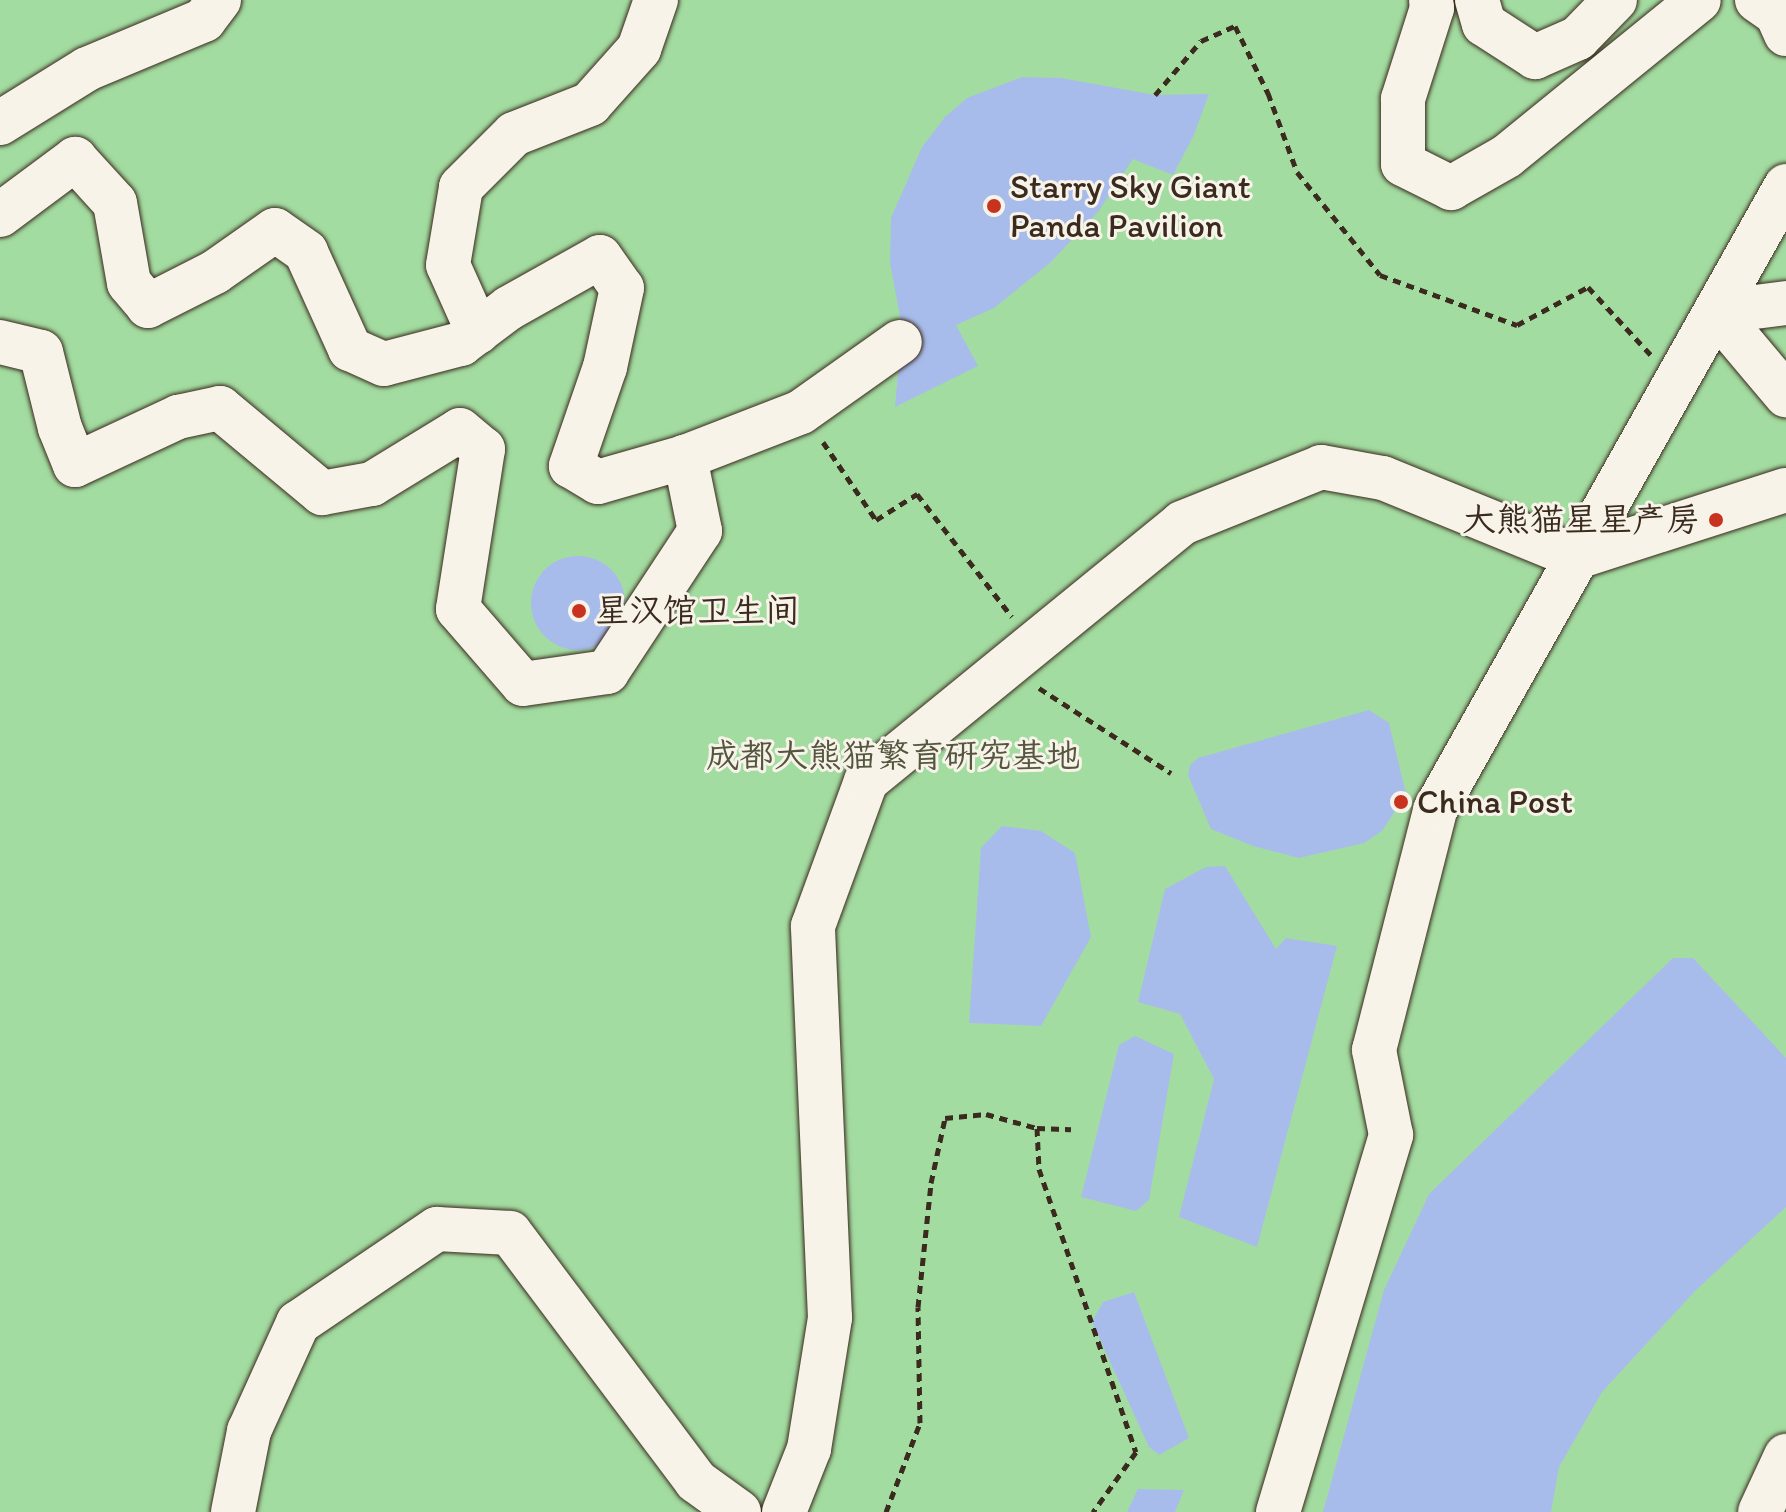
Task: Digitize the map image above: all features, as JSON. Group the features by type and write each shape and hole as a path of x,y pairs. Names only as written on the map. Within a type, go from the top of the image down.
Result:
{"lane":[{"path":"0,123 87,69 204,20 219,0"},
{"path":"478,332 448,265 461,187 514,134 590,104 639,49 656,0"},
{"path":"1431,0 1432,8 1403,99 1403,164 1451,188 1507,156 1699,0"},
{"path":"1477,0 1484,24 1535,57 1578,38 1615,0"},
{"path":"1757,0 1777,14 1786,34"},
{"path":"0,215 75,159 115,203 129,283 148,306 215,272 275,230 306,252 350,349 384,364 461,344 509,308 600,257 622,288 605,367 571,466 598,482 685,457 801,412 900,342"},
{"path":"1278,1512 1391,1135 1374,1050 1435,810 1786,186"},
{"path":"1716,312 1786,303"},
{"path":"1716,312 1786,395"},
{"path":"0,342 41,352 60,428 75,465 178,417 220,408 322,493 372,484 460,430 483,449 458,609 523,684 607,672 700,531 685,457"},
{"path":"784,1512 809,1449 830,1318 813,926 866,781 1182,523 1321,467 1383,478 1577,557 1786,490"},
{"path":"233,1512 249,1431 298,1323 437,1229 510,1233 696,1481 724,1508"},
{"path":"1760,1512 1786,1456"}],"path":[{"path":"1155,95 1201,41 1235,26 1268,93 1297,172 1380,275 1517,325 1588,287 1677,382"},
{"path":"801,412 876,520 917,494 1033,644"},
{"path":"1041,691 1171,773"},
{"path":"886,1512 920,1423 918,1307 931,1183 945,1118 986,1114 1037,1128 1071,1129"},
{"path":"1037,1128 1039,1169 1136,1452 1093,1512"}],"green space":[{"name":"成都大熊猫繁育研究基地","path":"0,0 1786,0 1786,1512 0,1512"}],"building":[{"path":"1022,77 1061,78 1155,95 1209,94 1193,137 1173,175 1133,159 1098,212 1051,262 994,308 956,325 978,366 895,407 902,327 890,263 891,218 922,147 945,117 967,98"},
{"name":"星汉馆卫生间","path":"578,556 596,560 611,570 621,585 625,603 621,621 611,636 596,646 578,650 560,646 545,636 535,621 531,603 535,585 545,570 560,560"},
{"path":"1369,710 1389,723 1406,794 1382,831 1364,843 1299,858 1253,846 1211,829 1188,775 1190,765 1198,758"},
{"path":"1002,826 1041,831 1075,853 1091,937 1041,1026 969,1023 981,848"},
{"path":"1225,866 1276,949 1286,938 1337,946 1257,1247 1179,1217 1214,1079 1180,1014 1138,1002 1165,889 1206,867"},
{"path":"1673,958 1693,958 1786,1058 1786,1207 1695,1291 1602,1392 1559,1467 1551,1512 1323,1512 1384,1290 1429,1194"},
{"path":"1135,1036 1174,1054 1149,1200 1136,1211 1081,1197 1119,1045"},
{"path":"1134,1292 1189,1438 1159,1455 1149,1447 1092,1322 1103,1302"},
{"path":"1138,1489 1184,1490 1175,1512 1127,1512"}],"place":[{"name":"Starry Sky Giant Panda Pavilion","path":"994,206"},
{"name":"大熊猫星星产房","path":"1716,520"},
{"name":"星汉馆卫生间","path":"579,611"},
{"name":"China Post","path":"1401,802"}]}
